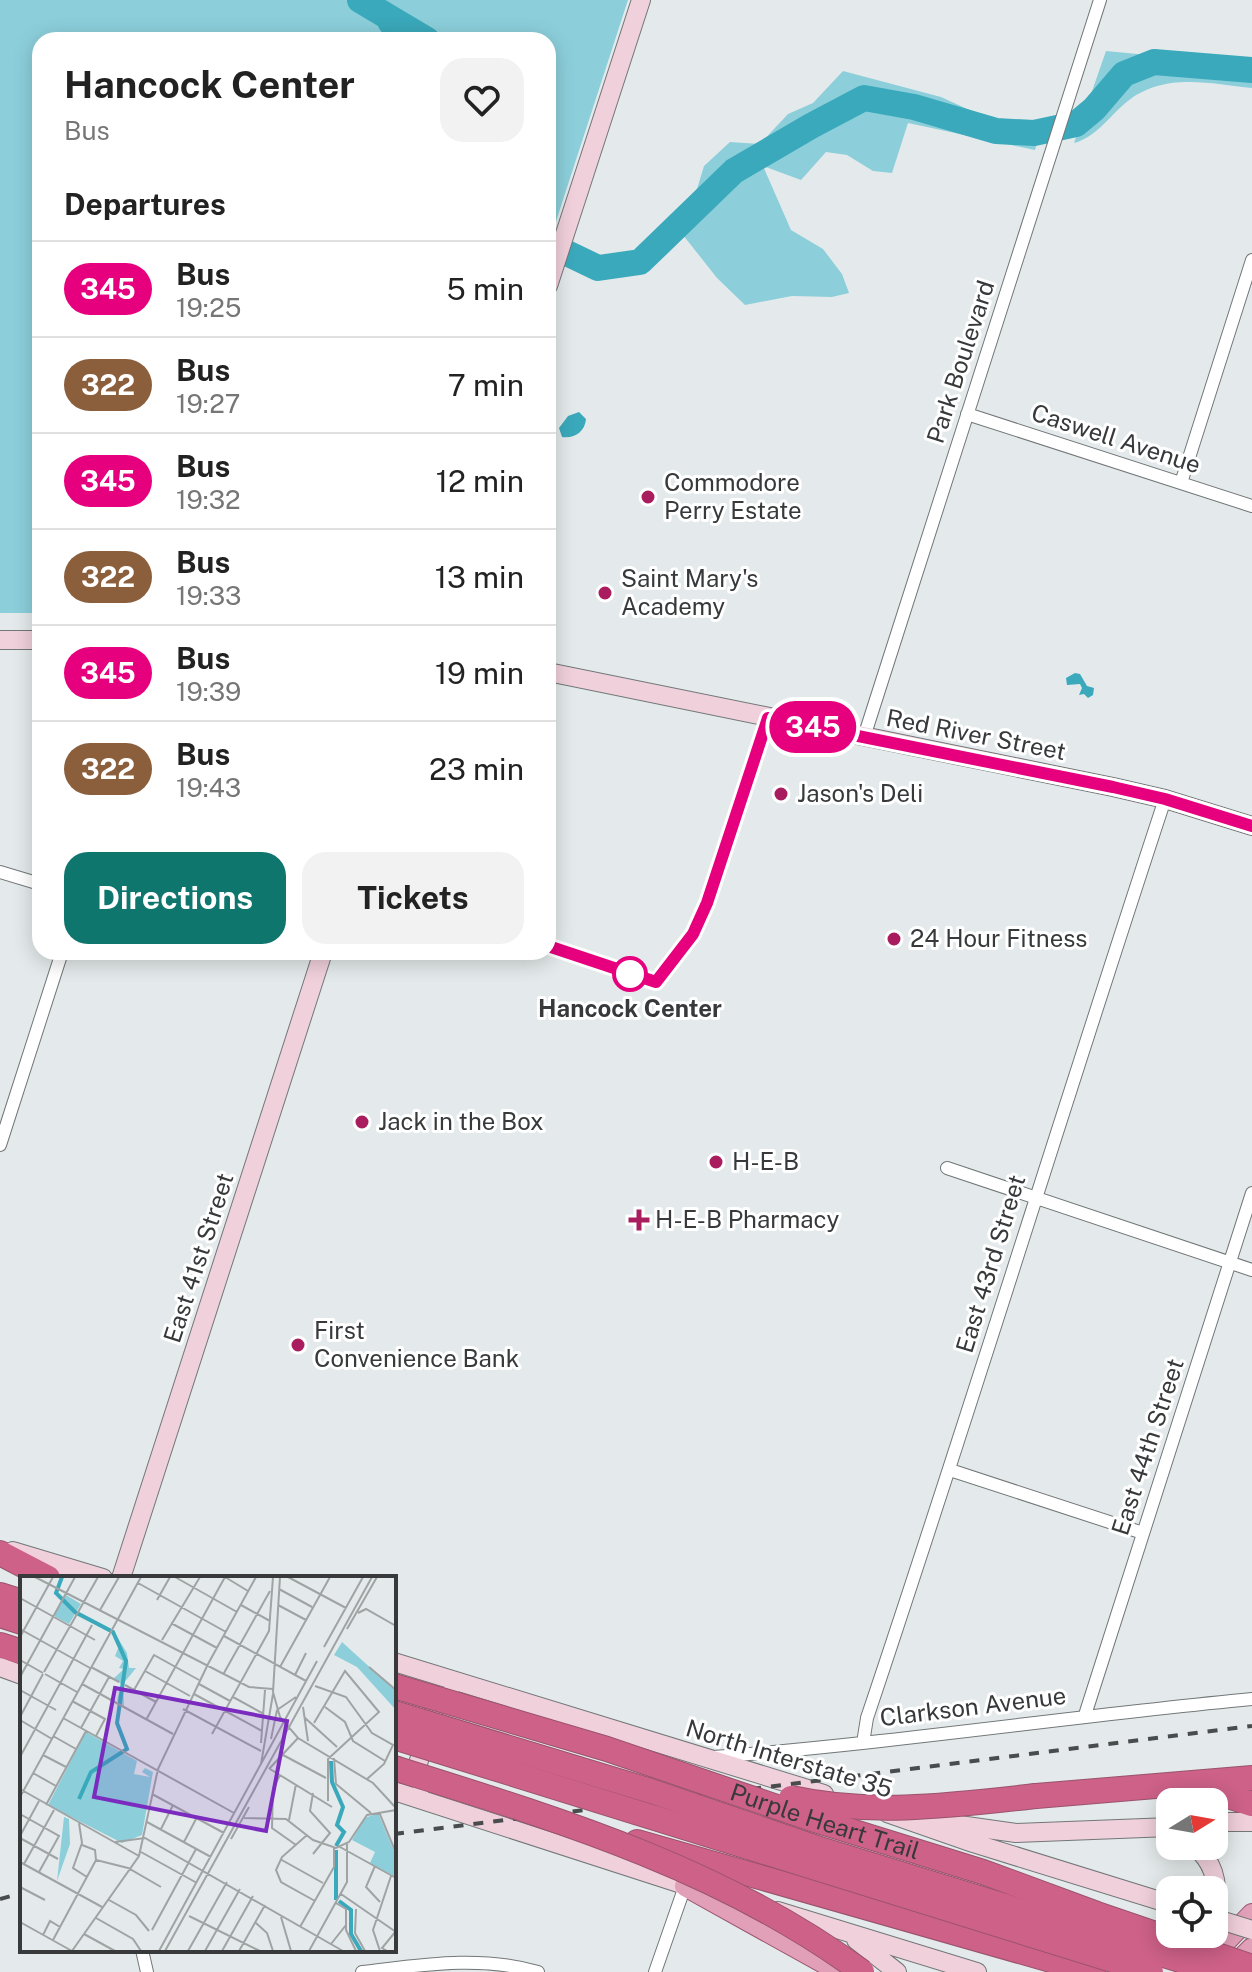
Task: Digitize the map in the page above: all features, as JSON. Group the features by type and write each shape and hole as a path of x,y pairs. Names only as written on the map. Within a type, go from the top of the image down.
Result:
{"highway":[{"path":"0,1550 45,1576"},
{"path":"0,1568 25,1576"},
{"path":"0,1595 20,1601"},
{"path":"0,1615 20,1621"},
{"path":"0,1645 20,1651"},
{"name":"Purple Heart Trail","path":"396,1687 607,1749 812,1819 983,1872 1252,1967"},
{"name":"Purple Heart Trail","path":"396,1714 651,1791 838,1855 1219,1972"},
{"name":"Purple Heart Trail","path":"396,1738 1151,1972"},
{"path":"607,1749 786,1797 842,1807 919,1807 1252,1778"},
{"path":"396,1769 550,1817 1093,1972"},
{"path":"1191,1783 1252,1804"},
{"path":"550,1817 716,1883 770,1913 862,1972"}],"main road":[{"path":"556,263 641,0"},
{"path":"0,640 32,640"},
{"name":"Red River Street","path":"556,674 1165,799 1252,826"},
{"name":"East 41st Street","path":"122,1576 320,960"},
{"path":"0,1550 96,1576"},
{"name":"North Interstate 35","path":"396,1663 699,1758 904,1818 973,1843 1156,1900"},
{"path":"0,1667 20,1674"},
{"path":"396,1730 415,1668"},
{"path":"439,1806 422,1786 417,1767 436,1704 448,1695 475,1686"},
{"path":"396,1792 685,1886 812,1920 848,1934 977,1972"},
{"path":"904,1818 1016,1833 1156,1830"},
{"path":"1228,1822 1252,1822"},
{"path":"685,1886 840,1972"},
{"path":"1197,1972 1252,1914"},
{"path":"1228,1922 1252,1930"},
{"path":"848,1934 897,1972"},
{"path":"1172,1972 1190,1948"},
{"path":"1228,1972 1252,1948"}],"street":[{"name":"Park Boulevard","path":"864,737 1100,0"},
{"path":"1181,483 1252,260"},
{"name":"Caswell Avenue","path":"967,414 1252,506"},
{"name":"East 43rd Street","path":"863,1743 867,1718 950,1470 1035,1196 1165,799"},
{"path":"0,872 32,882"},
{"path":"0,1145 59,960"},
{"path":"947,1168 1252,1270"},
{"name":"East 44th Street","path":"1085,1715 1252,1193"},
{"path":"950,1470 1143,1533"},
{"name":"Clarkson Avenue","path":"699,1758 863,1743 1085,1715 1252,1699"},
{"path":"655,1972 685,1886"},
{"path":"142,1952 147,1972"},
{"path":"362,1972 468,1961 501,1963 538,1972"}],"shaded area":[{"path":"0,0 628,0 556,221 556,32 32,32 32,613 0,613"},
{"path":"393,6 421,27 423,32 382,32 378,26"},
{"path":"1106,51 1252,65 1252,88 1184,82 1152,88 1136,95 1094,133 1074,143"},
{"path":"843,71 941,97 996,122 1042,123 1035,150 908,123 892,173 873,171 847,155 826,152 801,180 763,166 791,230 823,249 842,274 849,293 832,297 792,296 745,305 717,278 683,235 704,166 730,142 760,144 788,114 813,103"},
{"path":"579,412 586,419 584,428 575,436 562,437 559,428 568,416"},
{"path":"1080,674 1087,686 1094,688 1093,695 1088,698 1084,694 1079,695 1080,684 1067,685 1066,678"}],"waterway":[{"path":"360,0 414,32"},
{"path":"556,248 598,268 640,262 734,171 864,98 914,107 996,131 1034,133 1076,124 1094,109 1124,74 1154,62 1252,70"}],"railway":[{"path":"396,1834 1252,1726"},
{"path":"0,1899 20,1894"}],"bus line":[{"name":"345","path":"556,949 656,982 693,934 707,903 768,718 1113,787 1165,799 1252,826"}],"place":[{"name":"Commodore Perry Estate","path":"648,497"},
{"name":"Saint Mary's Academy","path":"605,593"},
{"name":"Jason's Deli","path":"781,794"},
{"name":"24 Hour Fitness","path":"894,939"},
{"name":"Hancock Center","path":"630,974"},
{"name":"Jack in the Box","path":"362,1122"},
{"name":"H-E-B","path":"716,1162"},
{"name":"H-E-B Pharmacy","path":"639,1220"},
{"name":"First Convenience Bank","path":"298,1345"}]}
